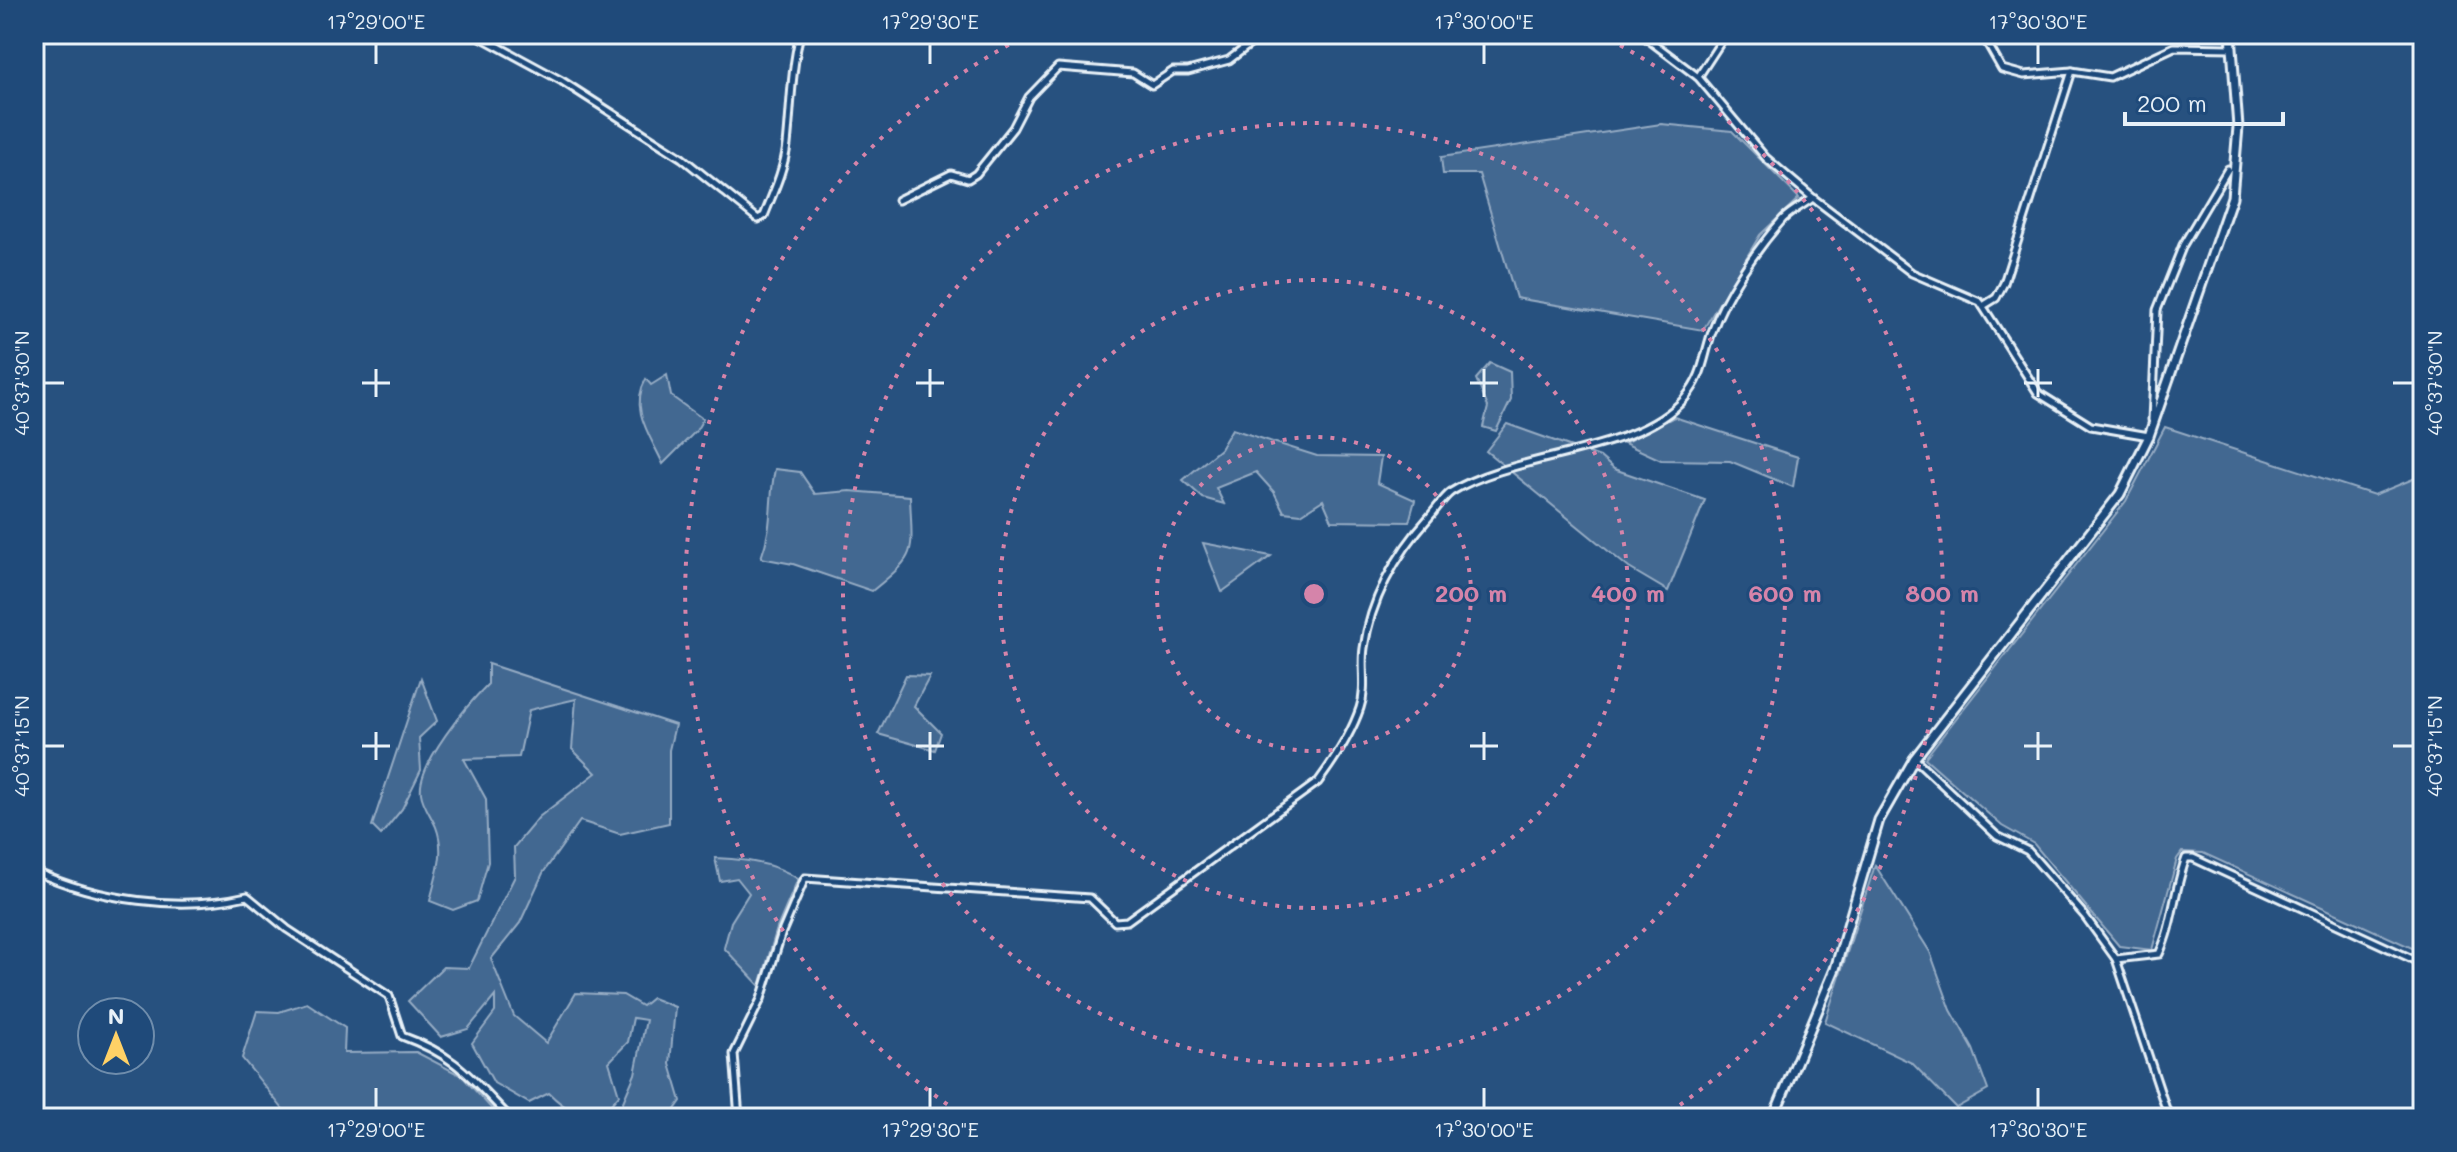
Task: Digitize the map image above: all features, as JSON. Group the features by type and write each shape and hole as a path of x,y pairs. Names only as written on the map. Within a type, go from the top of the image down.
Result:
{"main road":[{"path":"1773,1118 1835,969 1879,820 1914,759 2120,494 2150,433 2228,215 2235,177 2238,127 2231,34"}],"street":[{"path":"475,34 562,81 682,158 758,219 764,216 787,146 792,68 800,34"},
{"path":"898,200 951,174 968,179 976,174 1013,128 1029,97 1058,67 1133,73 1152,85 1173,71 1188,71 1229,60 1254,41 1274,34"},
{"path":"1641,34 1698,77 1766,158 1813,198 1912,273 1983,306 2038,393 2091,426 2150,433 2157,310 2183,245 2228,169"},
{"path":"1698,77 1726,34"},
{"path":"1982,34 1999,64 2009,73 2072,71 2110,77 2174,47 2232,48"},
{"path":"1983,306 1996,298 2004,283 2072,71"},
{"path":"2225,176 2235,177"},
{"path":"739,1118 734,1054 761,999 782,932 805,878 1090,898 1115,922 1127,921 1318,782 1338,755 1360,708 1365,684 1363,651 1380,587 1403,550 1450,493 1505,467 1597,444 1664,417 1685,398 1700,376 1720,314 1745,273 1785,217 1813,198"},
{"path":"1914,759 1997,836 2028,851 2085,916 2116,959 2169,1118"},
{"path":"2116,959 2159,954 2166,940 2178,880 2186,858 2193,858 2423,964"},
{"path":"34,871 83,891 140,899 215,903 247,896 287,929 389,996 402,1036 449,1056 477,1081 510,1118"}],"shaded area":[{"path":"1661,124 1732,131 1799,198 1760,235 1703,330 1516,298 1479,174 1443,174 1441,157"},
{"path":"1490,363 1510,372 1511,400 1496,431 1483,427 1488,407 1476,379"},
{"path":"667,375 671,396 703,419 696,431 663,464 643,422 640,401 646,379 651,385"},
{"path":"1674,417 1798,457 1793,487 1730,461 1661,460 1624,443"},
{"path":"1507,424 1600,457 1614,469 1705,500 1668,591 1629,568 1486,451"},
{"path":"2165,427 2374,495 2423,475 2423,953 2203,853 2182,852 2177,859 2152,950 2119,946 2034,844 2002,826 1925,758 2126,501"},
{"path":"1232,429 1317,456 1381,457 1377,483 1415,500 1409,522 1332,521 1323,500 1301,514 1284,512 1274,492 1256,472 1216,488 1224,504 1203,498 1183,480 1220,449"},
{"path":"775,469 800,472 815,494 850,491 910,496 911,542 905,560 872,591 793,564 761,558 768,534"},
{"path":"1203,543 1271,556 1222,592"},
{"path":"488,664 675,725 669,750 669,823 620,834 580,821 543,873 520,923 491,959 514,1016 546,1043 576,993 623,995 642,1006 652,998 675,1007 670,1064 681,1101 669,1118 616,1118 635,1074 646,1020 633,1018 628,1042 609,1062 619,1095 599,1118 572,1110 549,1093 529,1103 494,1083 472,1043 495,1012 495,996 468,1029 441,1037 408,1001 443,967 469,968 515,876 514,847 539,817 596,773 572,749 576,699 529,710 519,757 464,759 486,799 488,862 477,901 453,910 430,901 440,846 436,827 422,797 422,781 435,751 488,684"},
{"path":"906,675 930,676 914,706 941,733 935,750 878,734"},
{"path":"421,678 437,721 419,738 421,770 402,809 381,835 372,826"},
{"path":"715,858 759,863 780,869 798,879 777,928 760,986 724,948 731,922 749,893 737,878 720,881"},
{"path":"1875,865 1930,952 1951,1010 1973,1049 1988,1090 1956,1108 1912,1063 1825,1022"},
{"path":"307,1003 345,1028 344,1053 416,1052 462,1076 500,1118 290,1118 242,1058 257,1011 279,1012"}]}
